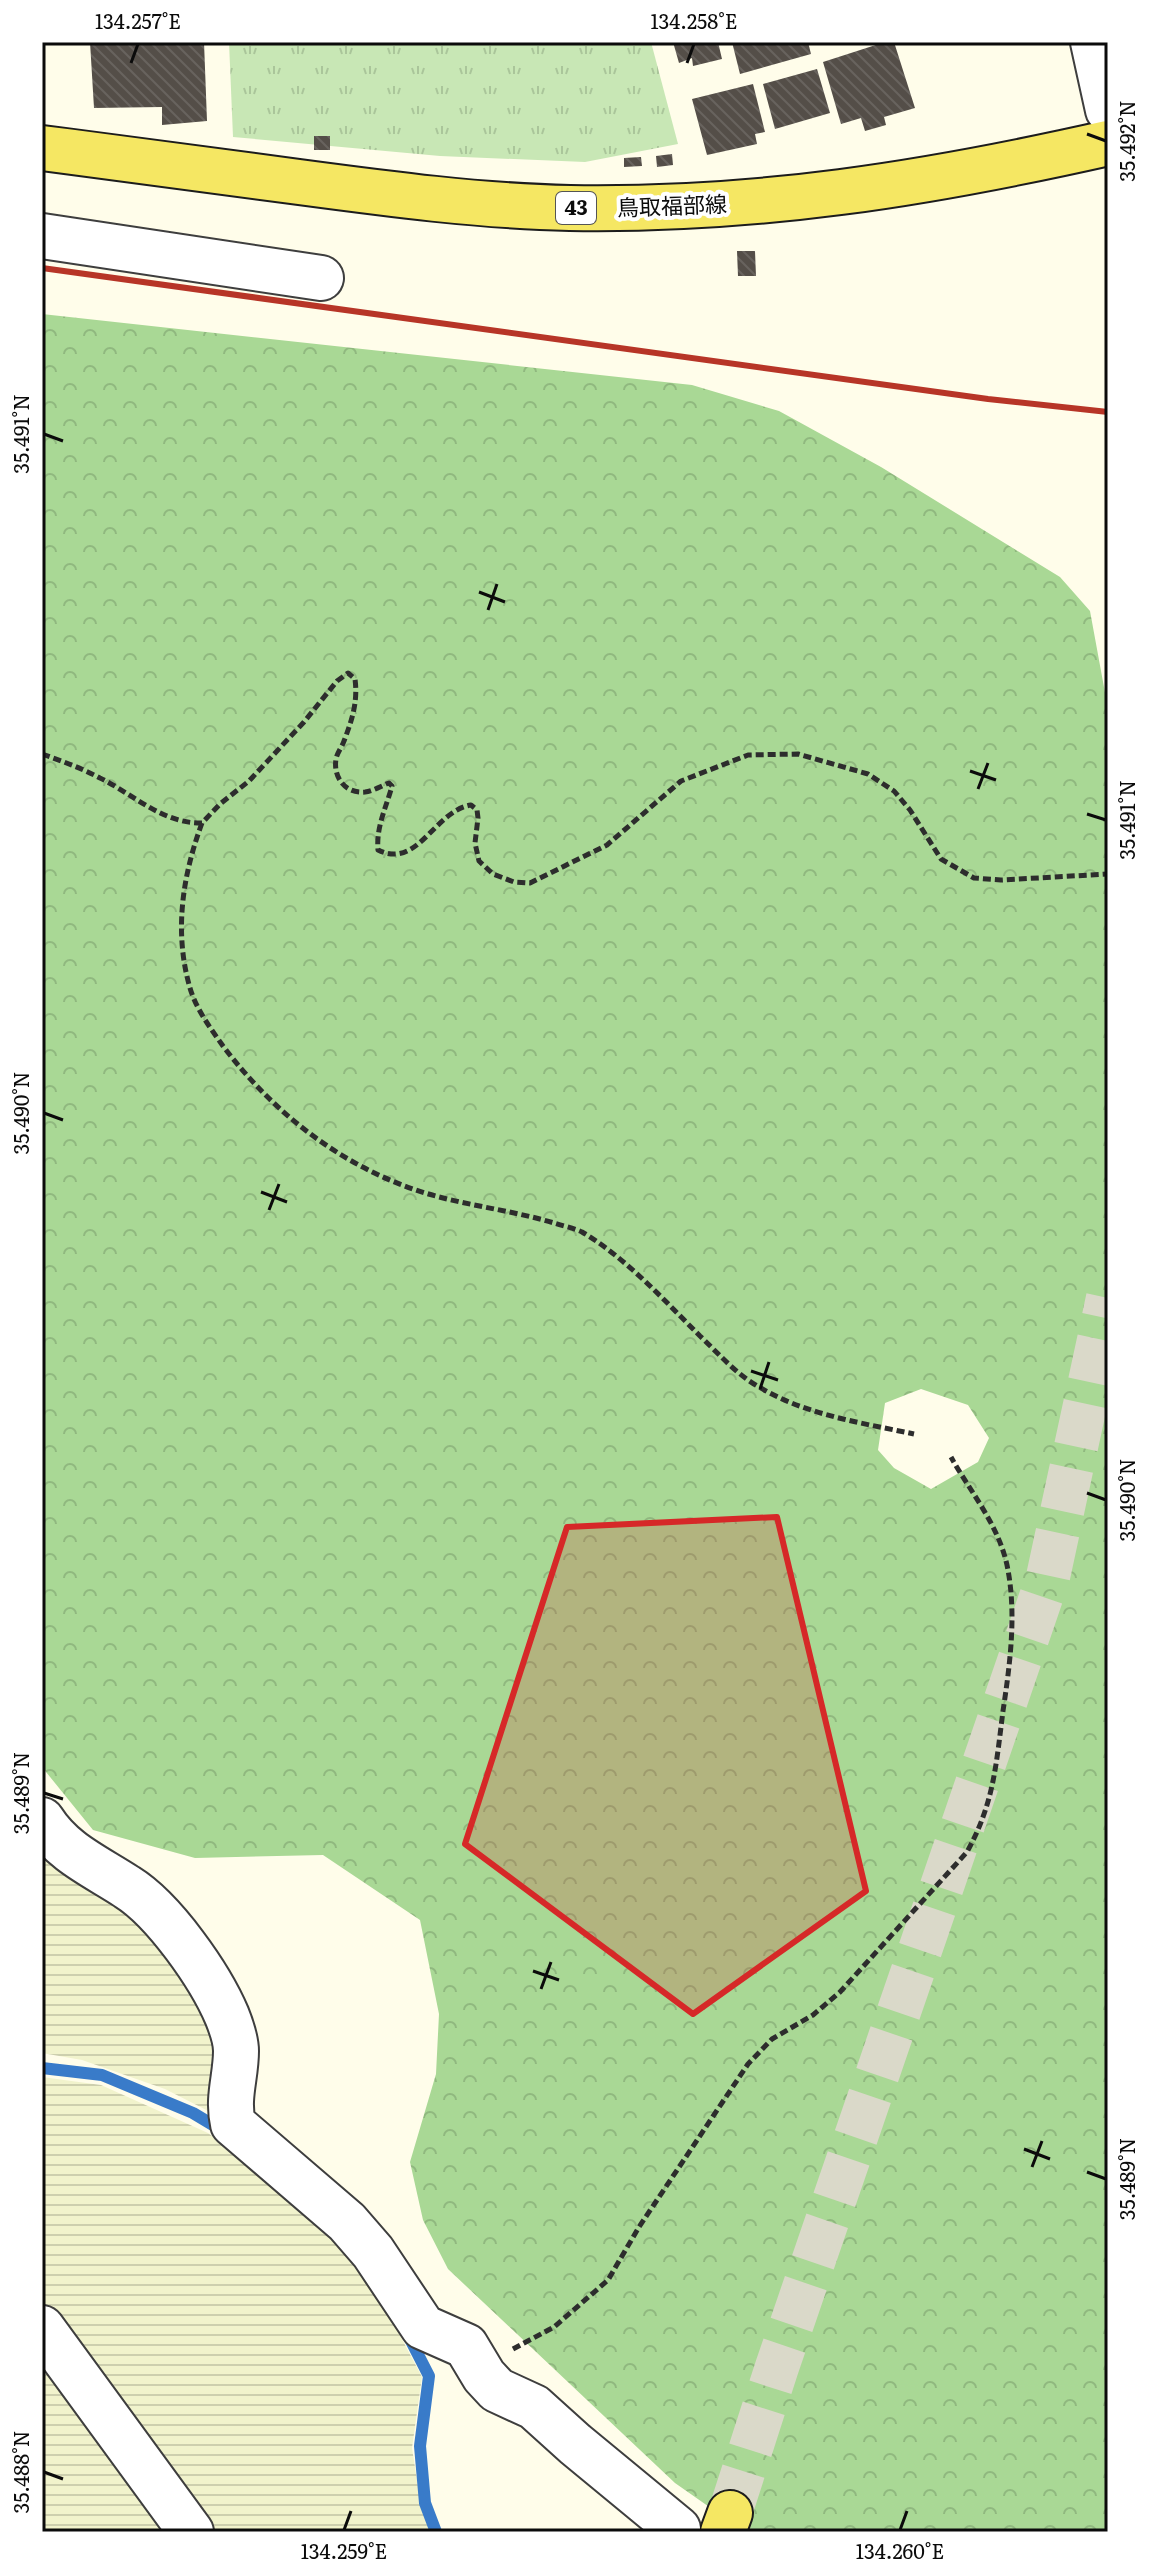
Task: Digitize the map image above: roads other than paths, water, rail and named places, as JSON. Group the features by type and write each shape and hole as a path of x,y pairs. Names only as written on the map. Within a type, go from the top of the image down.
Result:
{"main road":[{"name":"鳥取福部線","path":"42,148 424,198 504,205 601,208 688,207 812,197 943,177 1108,143"}],"street":[{"path":"1093,42 1108,110"},
{"path":"42,236 321,278"},
{"path":"42,1820 61,1845 144,1900 164,1920 205,1975 228,2017 237,2049 229,2107 233,2124 347,2222 373,2252 423,2327 466,2346 484,2376 497,2390 534,2407 678,2529"},
{"path":"42,2328 191,2532"}],"waterway":[{"path":"42,2068 102,2075 193,2113 223,2131"},
{"path":"408,2335 429,2376 420,2446 425,2503 436,2532"}],"tunnel":[{"path":"730,2513 777,2367 1048,1577 1108,1298"}],"railway":[{"path":"42,268 988,399 1108,412"}]}
